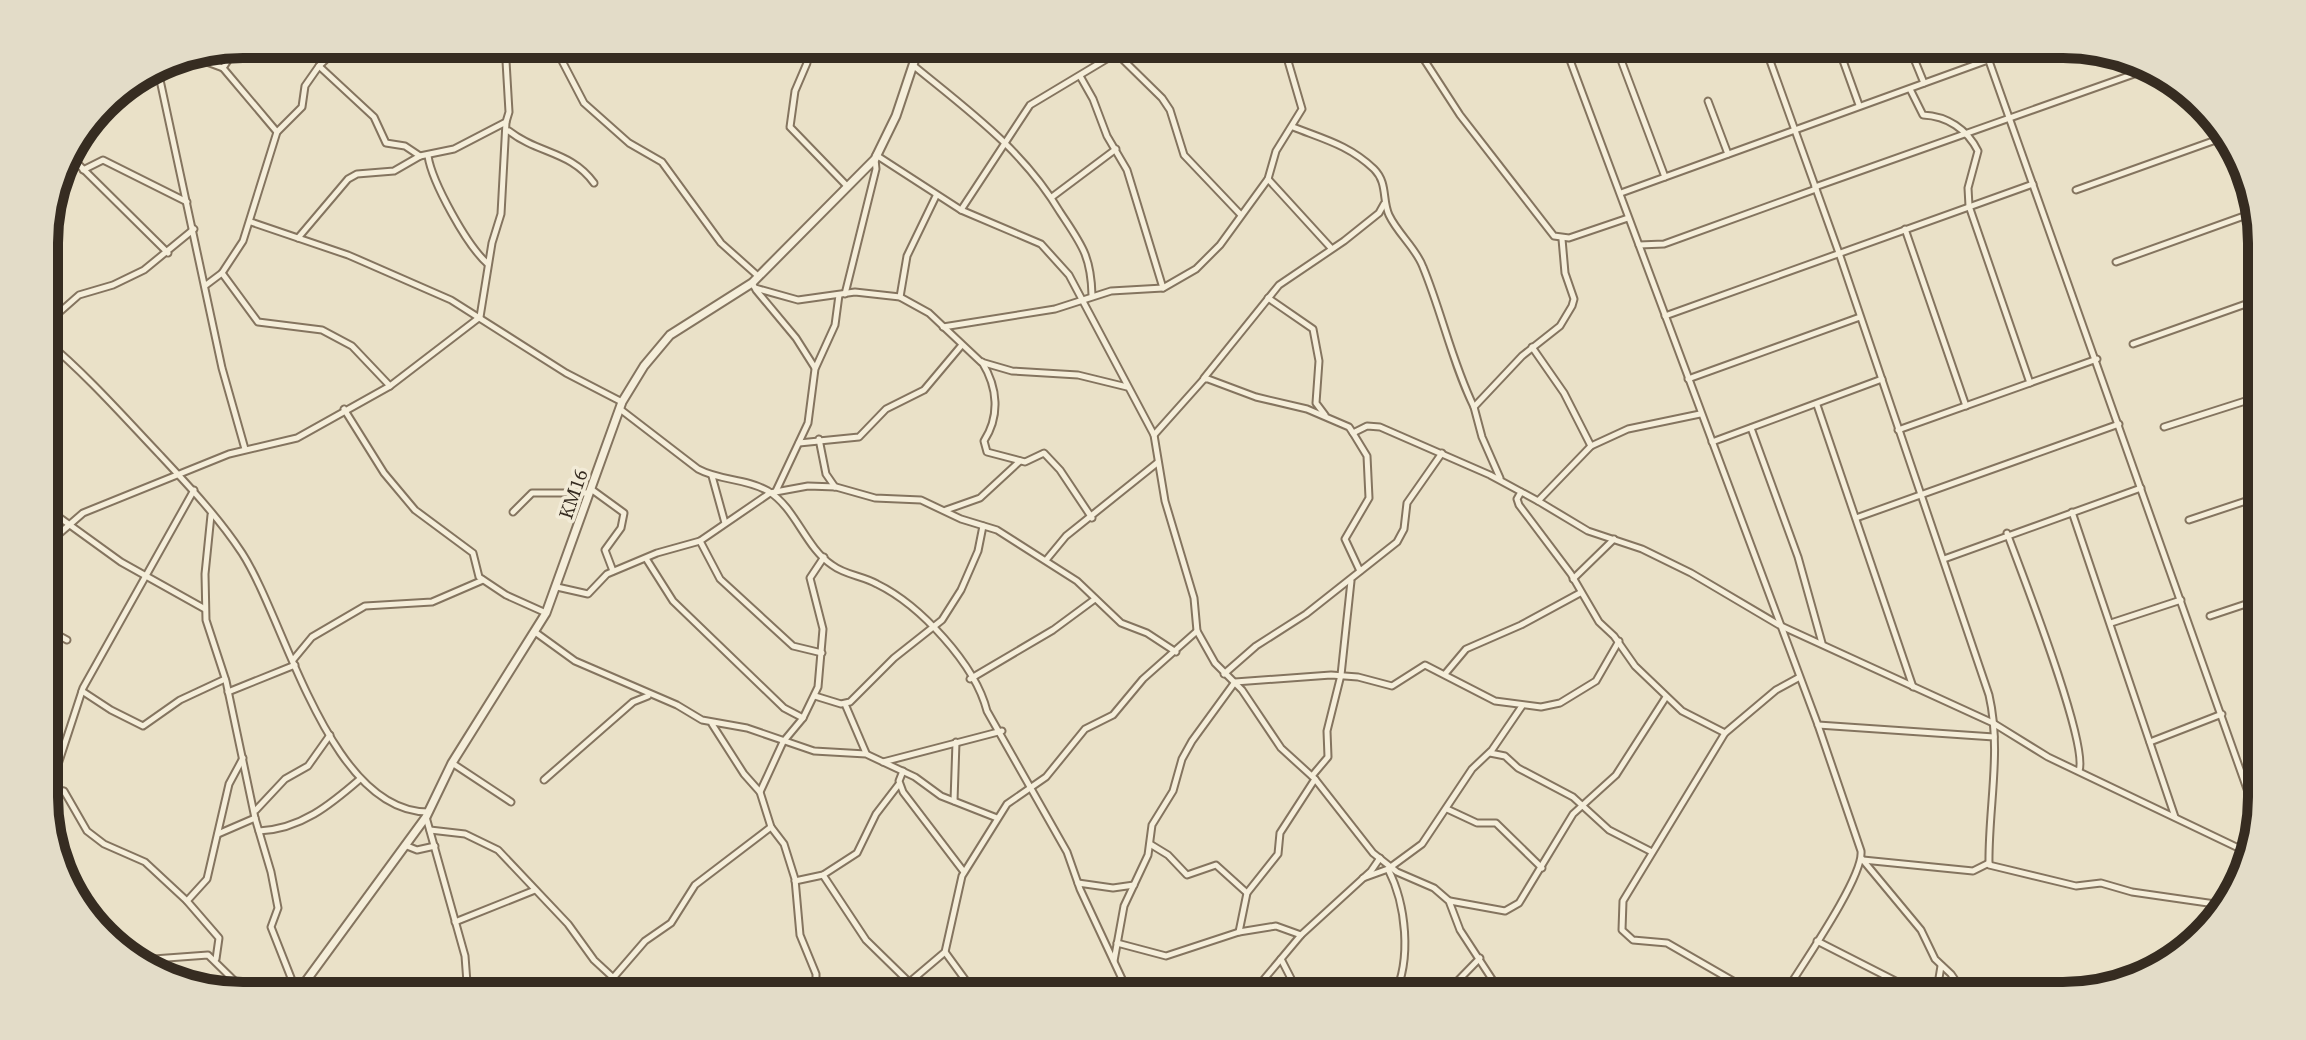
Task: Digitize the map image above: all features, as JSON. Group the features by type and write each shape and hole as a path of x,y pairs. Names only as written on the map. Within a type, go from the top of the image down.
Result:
{"street":[{"path":"206,285 222,273 251,222 277,132 302,107 305,86 327,58"},
{"path":"58,535 83,513 194,468 245,449 292,440 390,386 480,317 501,214 509,112 506,58"},
{"path":"561,58 584,103 629,143 662,162 711,232 755,282 815,369"},
{"name":"KM16","path":"306,982 407,846 452,763 546,613 621,406 644,366 670,335 755,282 876,157 896,116 916,58"},
{"path":"961,210 1030,105 1109,58"},
{"path":"1122,58 1170,110 1177,140 1191,165 1242,215"},
{"path":"1125,60 1129,58"},
{"path":"943,327 1055,309 1092,295 1163,288 1207,261 1268,179 1276,151 1293,127 1301,104 1287,58"},
{"path":"1423,58 1460,115 1551,232 1562,239 1573,302 1560,326 1532,347 1474,407"},
{"path":"1569,58 1818,725 1862,859 1921,930 1939,963 1955,982"},
{"path":"1620,58 1665,177"},
{"path":"1769,58 1989,695 1994,737 1995,803 1989,863"},
{"path":"1842,58 1859,105"},
{"path":"1914,58 1924,83"},
{"path":"223,68 226,59"},
{"path":"1620,194 1988,60 2097,359 2248,791"},
{"path":"207,62 223,68 277,132"},
{"path":"807,63 795,91 790,127 848,187"},
{"path":"319,66 374,117 386,143 405,146 420,156"},
{"path":"914,66 1007,142 1052,197 1087,253 1092,295"},
{"path":"1639,245 1664,244 2136,73"},
{"path":"1080,76 1131,181 1138,215 1149,234 1163,288"},
{"path":"160,78 222,368 245,449"},
{"path":"1910,89 1923,115 1941,116 1969,134 1978,151 1968,188 1969,206 2030,383"},
{"path":"1708,101 1728,154"},
{"path":"298,238 348,179 357,174 394,171 420,156 454,149 506,122"},
{"path":"1293,127 1318,134 1355,153 1380,176 1390,216 1423,267 1500,480"},
{"path":"508,130 529,146 580,165 594,183"},
{"path":"2076,190 2216,140"},
{"path":"1052,197 1116,149"},
{"path":"428,156 433,179 443,191 475,250 489,265"},
{"path":"876,157 961,210 1041,244 1069,275 1084,298 1154,435 1157,463 1194,598 1197,631 1224,674 1235,682 1281,748 1313,778 1389,868 1400,896 1403,923 1402,969 1398,982"},
{"path":"557,587 588,594 613,571 647,560 657,553 700,541 773,492 808,423 815,369 835,325 876,169 876,157"},
{"path":"83,170 99,161 108,162 188,202"},
{"path":"76,163 168,253"},
{"path":"1268,179 1331,248"},
{"path":"1665,316 2033,184"},
{"path":"900,297 907,256 936,196"},
{"path":"1154,435 1204,379 1279,285 1379,213 1386,199"},
{"path":"2116,262 2245,216"},
{"path":"1562,239 1628,218"},
{"path":"251,222 368,263 480,317 621,406 688,462 712,476 741,479 773,492 836,487 875,498 921,500 997,530 1047,559 1121,623 1147,633 1176,652"},
{"path":"58,314 79,295 113,285 144,270 194,229"},
{"path":"1905,229 1966,406"},
{"path":"222,273 258,322 322,330 352,346 390,386"},
{"path":"755,282 798,300 842,295 900,297 912,302 981,362 992,381 996,417 983,446 991,455 1020,461"},
{"path":"1268,298 1311,325 1319,361 1316,403 1329,419"},
{"path":"2133,344 2248,303"},
{"path":"1688,379 1860,317"},
{"path":"798,443 859,437 886,409 924,390 961,346"},
{"path":"1532,347 1564,393 1591,446"},
{"path":"58,353 180,474 243,554 330,735 360,779 389,802 427,814 465,956 466,982"},
{"path":"1898,430 2097,359"},
{"path":"981,362 1012,371 1078,375 1128,387"},
{"path":"1204,379 1256,397 1307,409 1349,427 1364,447 1370,471 1369,498 1345,539 1360,571"},
{"path":"1712,442 1882,379"},
{"path":"2164,427 2248,400"},
{"path":"1817,405 1914,688"},
{"path":"344,409 401,495 427,521 473,553 477,572 483,580 546,613"},
{"path":"1538,501 1591,446 1628,429 1700,414"},
{"path":"1856,518 2119,424"},
{"path":"1353,433 1367,426 1380,427 1500,480 1588,531 1614,539 1691,573 1779,625 1993,723 2040,753 2241,849"},
{"path":"1751,428 1798,557 1823,644"},
{"path":"819,439 826,474 836,487"},
{"path":"945,510 980,498 1020,461 1044,453 1050,457 1092,518"},
{"path":"1224,674 1266,638 1351,581 1397,542 1404,529 1407,503 1442,453"},
{"path":"1047,559 1066,536 1157,463"},
{"path":"58,758 82,691 99,665 192,488 194,468"},
{"path":"712,476 725,523"},
{"path":"1944,559 2007,533 2141,488"},
{"path":"513,512 532,493 590,491 624,513 621,528 605,550 613,571"},
{"path":"773,492 835,568 875,583 908,601 934,627 1002,731 1071,859 1078,883 1123,982"},
{"path":"1521,492 1517,502 1573,579 1599,622 1619,641 1635,666 1682,711 1725,733"},
{"path":"2189,520 2248,500"},
{"path":"2072,512 2176,818"},
{"path":"211,515 205,609 225,679 255,818 278,903 271,927 291,982"},
{"path":"58,516 115,558 205,609"},
{"path":"845,704 934,627 961,590 978,551 983,526"},
{"path":"2007,533 2070,718 2081,757 2079,771"},
{"path":"1573,579 1614,539"},
{"path":"700,541 720,579 793,646 822,653"},
{"path":"760,792 783,742 803,718 815,696 823,622 810,578 824,557"},
{"path":"647,560 673,601 784,708 803,718"},
{"path":"228,692 294,663 304,645 339,619 365,606 432,602 483,580"},
{"path":"1239,932 1247,893 1278,854 1280,833 1328,757 1327,731 1341,675 1351,581"},
{"path":"1445,674 1466,649 1521,625 1580,593"},
{"path":"970,679 1053,630 1095,599"},
{"path":"2111,623 2181,600"},
{"path":"2210,616 2248,603"},
{"path":"911,982 945,952 964,872 1007,804 1046,777 1085,729 1113,715 1143,679 1197,631"},
{"path":"535,632 575,661 711,723 747,728 814,751 866,754 904,771 954,802 997,818"},
{"path":"58,635 67,640"},
{"path":"1114,962 1124,906 1150,844 1152,825 1173,791 1186,752 1206,718 1235,682 1341,675 1388,686 1425,665 1490,699 1522,706 1550,706 1589,686 1605,671 1619,641"},
{"path":"286,645 304,645"},
{"path":"1735,982 1667,943 1640,942 1623,931 1623,901 1725,733 1776,690 1798,678"},
{"path":"82,691 143,726 180,700 225,679"},
{"path":"544,780 633,702 649,695"},
{"path":"815,696 845,704"},
{"path":"1449,901 1505,911 1513,908 1542,868 1581,803 1616,775 1666,697"},
{"path":"845,704 866,754"},
{"path":"1363,878 1389,868 1422,844 1472,769 1489,753 1522,706"},
{"path":"2150,742 2222,714"},
{"path":"711,723 760,792 771,827 784,844 795,881 796,919 816,974 816,982"},
{"path":"1818,725 1994,737"},
{"path":"883,762 1002,731"},
{"path":"255,810 285,779 308,766 330,735"},
{"path":"954,802 956,742"},
{"path":"1489,753 1505,756 1518,768 1581,803 1609,830 1652,852"},
{"path":"187,901 205,885 229,784 243,757"},
{"path":"452,763 511,802"},
{"path":"795,881 823,875 857,853 876,814 899,784 904,771"},
{"path":"259,831 292,826 329,806 360,779"},
{"path":"899,784 964,872"},
{"path":"58,790 64,791 89,832 104,844 145,862 187,901 219,938 216,959"},
{"path":"1447,809 1477,823 1496,823 1542,868"},
{"path":"217,835 255,818"},
{"path":"613,978 645,941 671,923 695,885 771,827"},
{"path":"430,830 465,834 483,841 509,859 617,982"},
{"path":"1150,844 1168,855 1187,875 1216,865 1247,893"},
{"path":"407,846 413,850 435,846"},
{"path":"1261,982 1301,935 1363,878 1380,858"},
{"path":"1862,859 1973,871 1989,863"},
{"path":"1792,982 1850,887 1862,859"},
{"path":"1989,863 1994,868 2076,886 2101,883 2132,892 2214,904"},
{"path":"1389,868 1434,888 1449,901 1460,930 1480,958 1492,982"},
{"path":"823,875 866,940 909,982"},
{"path":"1078,883 1113,888 1134,885"},
{"path":"455,922 535,890"},
{"path":"1117,943 1166,956 1239,932 1276,926 1301,935"},
{"path":"1817,941 1898,982"},
{"path":"945,952 967,982"},
{"path":"153,959 201,954 216,959 237,982"},
{"path":"1281,958 1293,982"},
{"path":"1457,982 1480,958"},
{"path":"1939,963 1941,982"}]}
